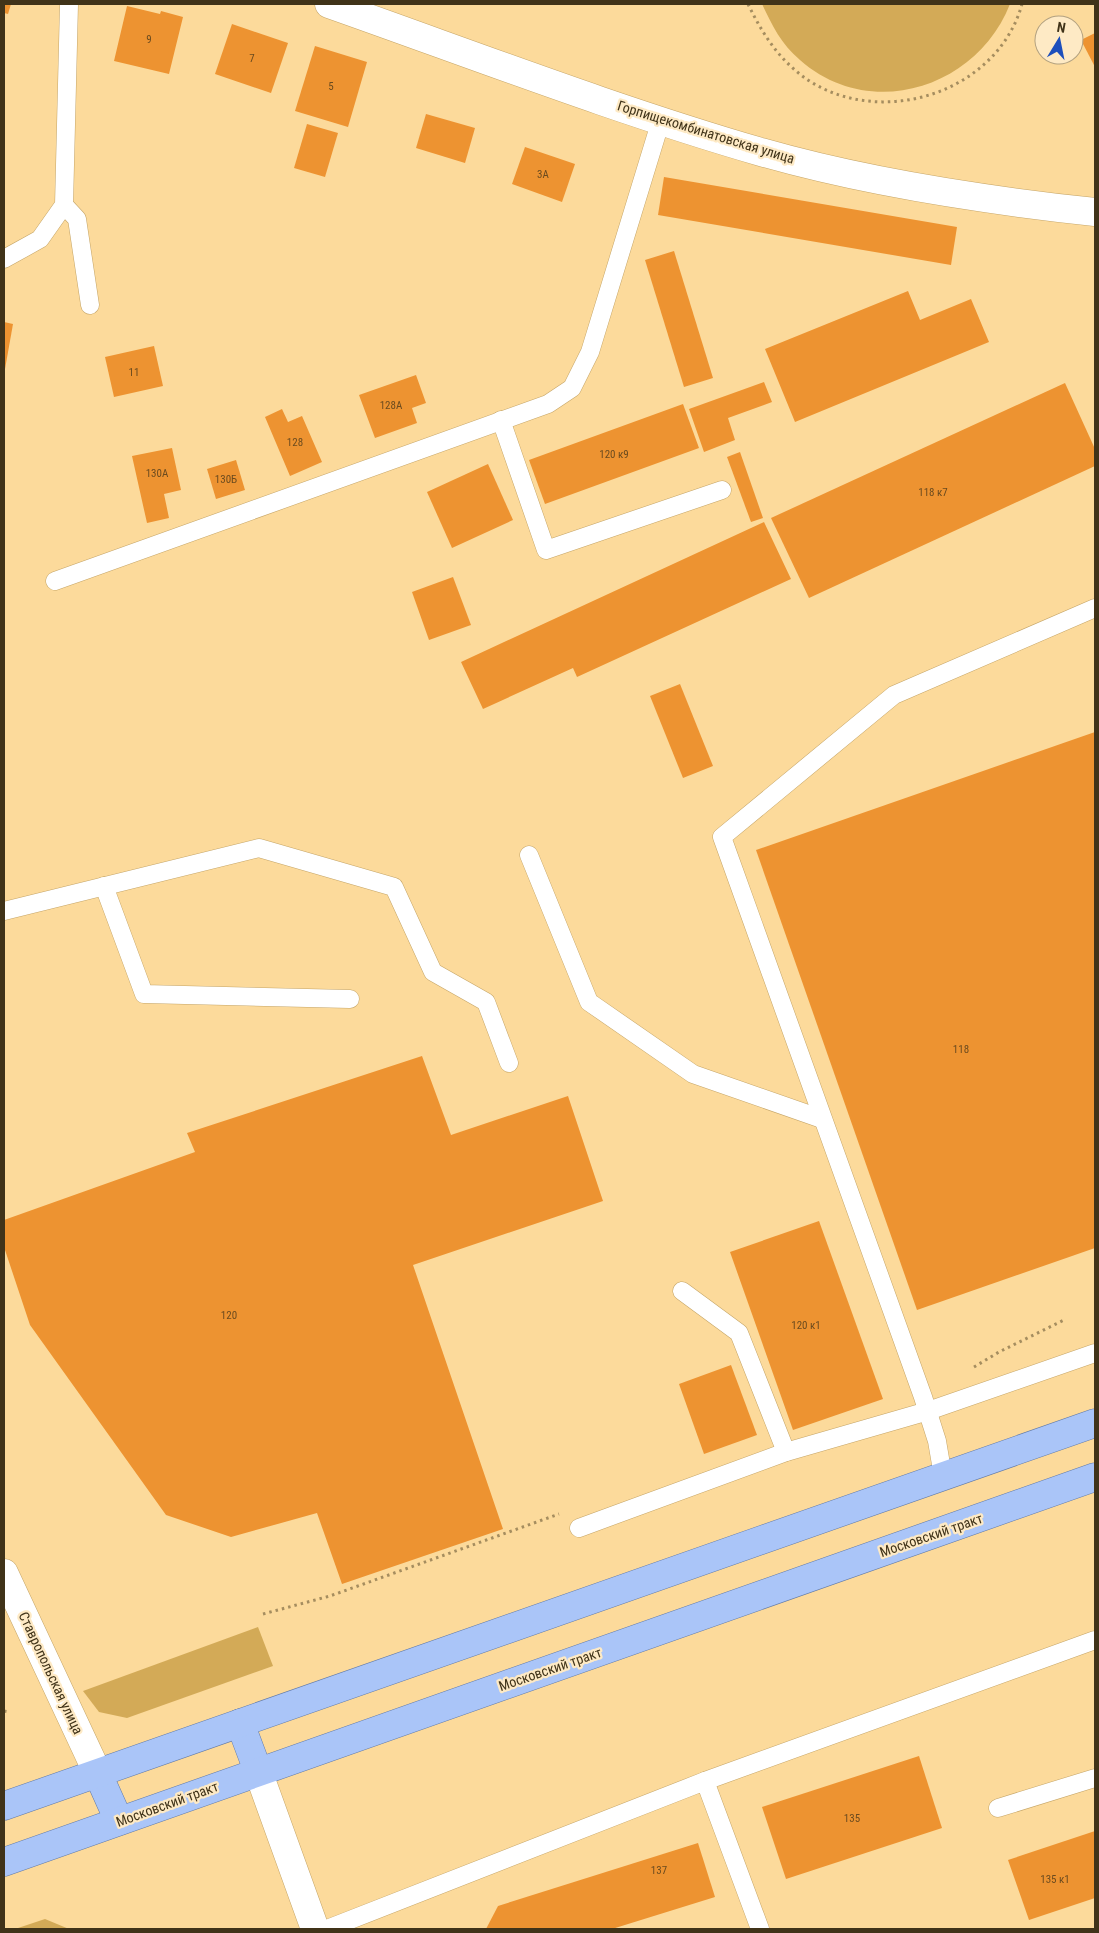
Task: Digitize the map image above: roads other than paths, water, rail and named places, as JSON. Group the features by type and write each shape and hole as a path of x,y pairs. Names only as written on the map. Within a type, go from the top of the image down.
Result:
{"main road":[{"path":"4,1806 1095,1423"},
{"name":"Московский тракт","path":"4,1862 1095,1477"},
{"path":"240,1724 258,1771"},
{"path":"98,1774 119,1821"}],"street":[{"name":"Горпищекомбинатовская улица","path":"329,4 661,120 761,152 842,172 946,192 1095,212"},
{"name":"Ставропольская улица","path":"4,1574 98,1774"},
{"path":"258,1771 315,1929"}],"lane":[{"path":"4,259 40,238 64,205 69,4"},
{"path":"54,581 548,404 572,388 583,368 661,120"},
{"path":"64,205 76,219 90,305"},
{"path":"501,420 546,550 722,490"},
{"path":"943,1476 928,1411 722,837 894,695 1095,608"},
{"path":"4,911 260,848 394,886 433,972 486,1002 509,1063"},
{"path":"529,855 590,1002 693,1074 822,1119"},
{"path":"104,886 144,994 350,999"},
{"path":"682,1291 740,1333 786,1452"},
{"path":"579,1528 786,1452 928,1411 1095,1352"},
{"path":"327,1929 705,1781 1095,1640"},
{"path":"998,1808 1095,1778"},
{"path":"705,1781 760,1929"}]}
